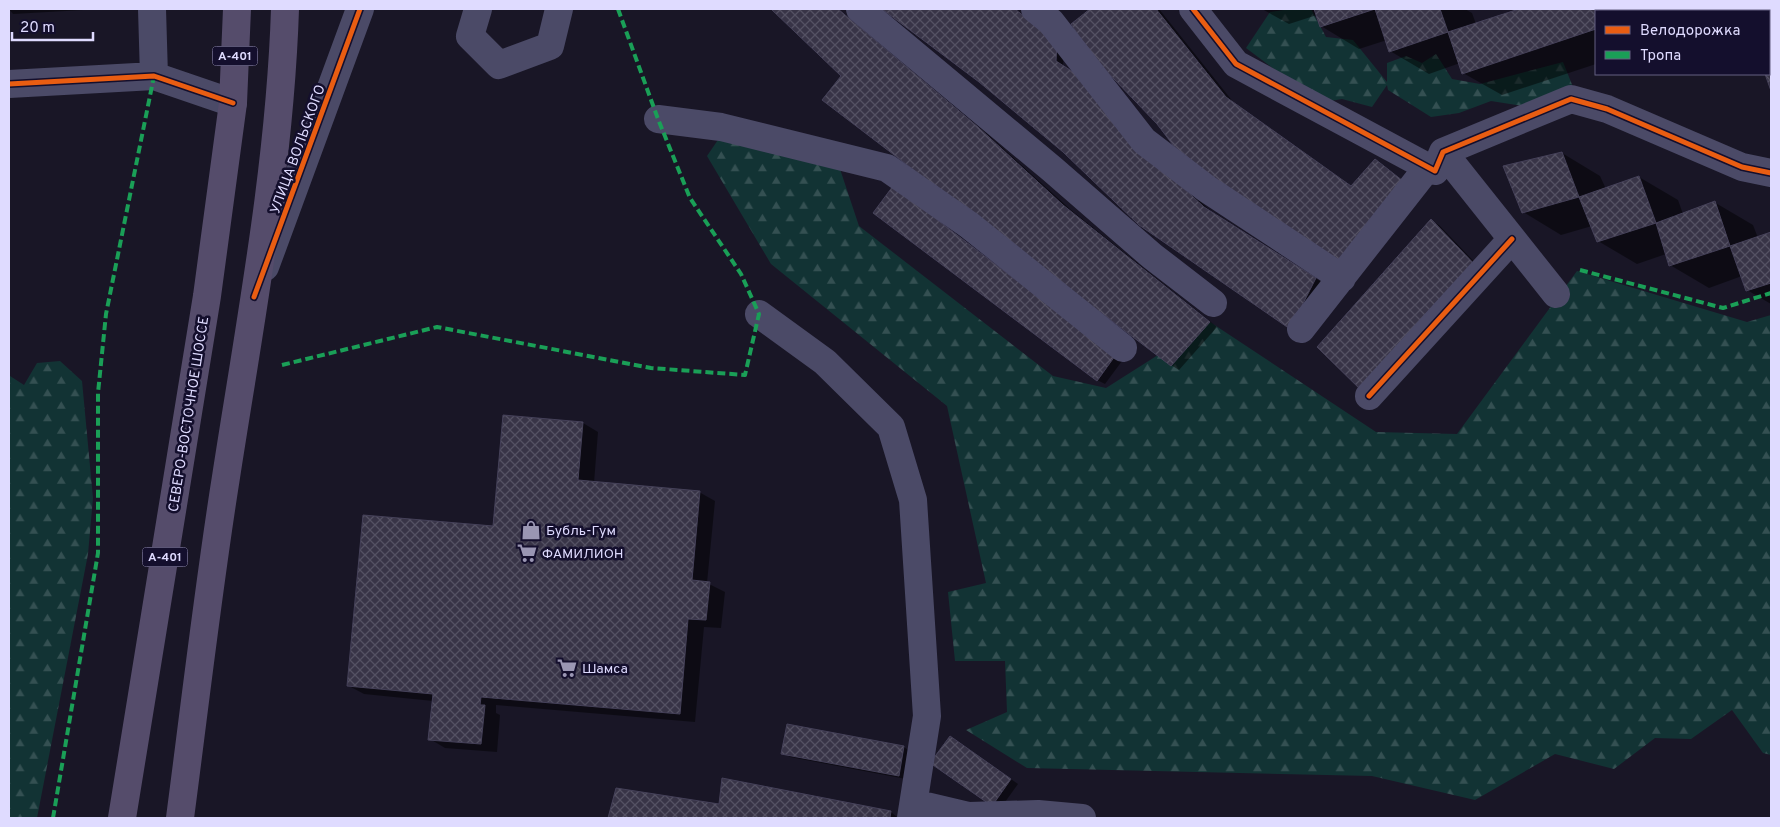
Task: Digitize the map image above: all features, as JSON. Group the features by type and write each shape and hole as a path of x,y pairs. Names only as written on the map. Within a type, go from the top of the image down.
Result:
{"main road":[{"name":"СЕВЕРО-ВОСТОЧНОЕ ШОССЕ","path":"122,818 207,296 233,102 237,9"},
{"path":"180,818 218,525 254,297 283,81 284,9"}],"street":[{"path":"152,9 154,76"},
{"name":"УЛИЦА ВОЛЬСКОГО","path":"254,297 360,9"},
{"path":"478,9 470,36 499,65 550,46 559,9"},
{"path":"860,9 1052,169 1152,256 1213,303"},
{"path":"1035,9 1051,22 1144,141 1207,189 1342,278"},
{"path":"1193,9 1236,64 1436,160 1512,240 1556,294"},
{"path":"9,84 154,76 233,102"},
{"path":"1301,329 1436,160 1571,100 1608,109 1742,167 1771,172"},
{"path":"658,119 721,127 887,168 969,225 1123,348"},
{"path":"1369,396 1512,240"},
{"path":"759,314 826,362 892,427 913,500 927,716 912,811 969,816 1038,814 1082,818"}],"green space":[{"path":"1311,9 1326,37 1353,40 1387,82 1387,63 1406,56 1422,63 1436,54 1452,79 1480,84 1563,62 1573,87 1535,108 1491,101 1459,113 1431,117 1388,90 1387,85 1372,107 1342,99 1319,103 1246,48 1270,12"},
{"path":"722,134 837,160 859,226 1053,376 1106,388 1210,322 1376,432 1457,434 1577,271 1747,322 1771,315 1771,755 1763,753 1732,710 1691,739 1655,738 1614,769 1555,754 1475,800 1372,776 1027,768 966,730 1007,712 1005,661 955,661 948,592 986,583 947,406 771,264 707,156"},
{"path":"60,361 82,381 93,498 88,554 37,818 9,818 9,379 10,376 24,385 37,363"}],"building":[{"path":"771,9 838,9 978,127 1063,205 1210,322 1171,366 822,100 841,76"},
{"path":"882,9 1015,9 1057,43 1056,61 1087,81 1144,152 1204,207 1316,278 1290,329 1139,225 1063,152 979,82"},
{"path":"1090,9 1156,9 1226,97 1351,186 1375,159 1403,181 1345,264 1214,180 1173,145 1157,124 1093,57 1071,24"},
{"path":"1314,9 1375,9 1320,27"},
{"path":"1375,9 1440,9 1448,32 1389,52"},
{"path":"1519,9 1658,9 1595,10 1595,29 1462,74 1448,32"},
{"path":"1770,30 1771,91 1765,75 1770,75"},
{"path":"1562,152 1579,197 1522,213 1503,166"},
{"path":"1639,176 1656,223 1597,242 1579,197"},
{"path":"893,186 1115,356 1097,381 873,213"},
{"path":"1715,201 1730,246 1669,266 1656,223"},
{"path":"1431,219 1480,270 1366,395 1317,347"},
{"path":"1771,232 1771,283 1746,291 1730,246"},
{"name":"ФАМИЛИОН","path":"503,415 583,422 578,480 700,491 692,580 710,582 706,620 688,619 680,714 481,697 480,705 485,705 481,744 428,740 433,694 347,686 363,515 493,526"},
{"path":"787,724 904,746 899,776 781,754"},
{"path":"950,736 1011,779 992,806 930,763"},
{"path":"722,778 891,811 890,818 608,818 616,788 719,804"}],"marked path":[{"path":"282,365 437,327 651,368 745,375 759,314 741,274 690,198 658,119 618,9"},
{"path":"53,818 98,553 98,393 106,314 154,76"},
{"path":"1580,270 1723,308 1771,293"}],"cycle path":[{"path":"254,297 360,9"},
{"path":"1193,9 1236,64 1435,171 1443,152 1571,99 1607,109 1742,167 1771,173"},
{"path":"9,84 154,76 233,103"},
{"path":"1369,396 1512,239"}],"place":[{"name":"Бубль-Гум","path":"531,530"},
{"name":"ФАМИЛИОН","path":"527,553"},
{"name":"Шамса","path":"567,668"}]}
